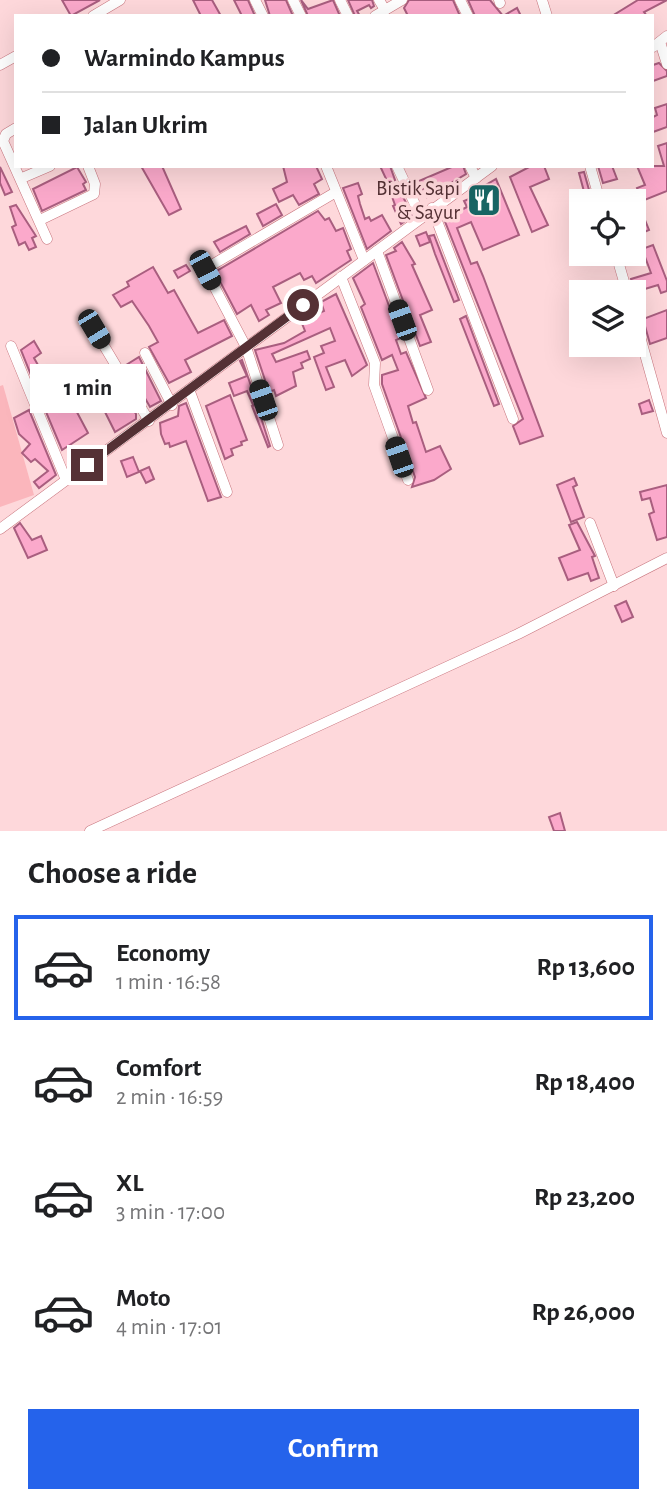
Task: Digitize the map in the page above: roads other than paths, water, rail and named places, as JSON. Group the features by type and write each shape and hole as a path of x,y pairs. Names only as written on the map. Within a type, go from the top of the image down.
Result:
{"street":[{"path":"96,14 120,0"},
{"path":"379,0 385,10"},
{"path":"378,14 400,2"},
{"path":"660,42 667,64"},
{"path":"0,63 14,57"},
{"path":"14,129 6,134 3,141 14,162"},
{"path":"17,168 47,239"},
{"path":"22,178 45,168"},
{"path":"40,220 94,194 95,184 89,168"},
{"path":"327,168 364,260"},
{"path":"398,168 421,217"},
{"path":"471,168 476,178"},
{"path":"0,529 190,392 246,347 489,168"},
{"path":"591,168 597,189"},
{"path":"278,445 246,347 205,270 336,192"},
{"path":"432,208 513,419"},
{"path":"377,251 428,390"},
{"path":"341,277 375,363 374,385 408,480"},
{"path":"94,329 149,421"},
{"path":"11,346 66,480"},
{"path":"145,353 172,405"},
{"path":"646,357 667,433"},
{"path":"190,392 227,492"},
{"path":"590,523 614,586"},
{"path":"90,831 614,586 667,558"}],"place":[{"name":"Bistik Sapi & Sayur","path":"484,200"}]}
